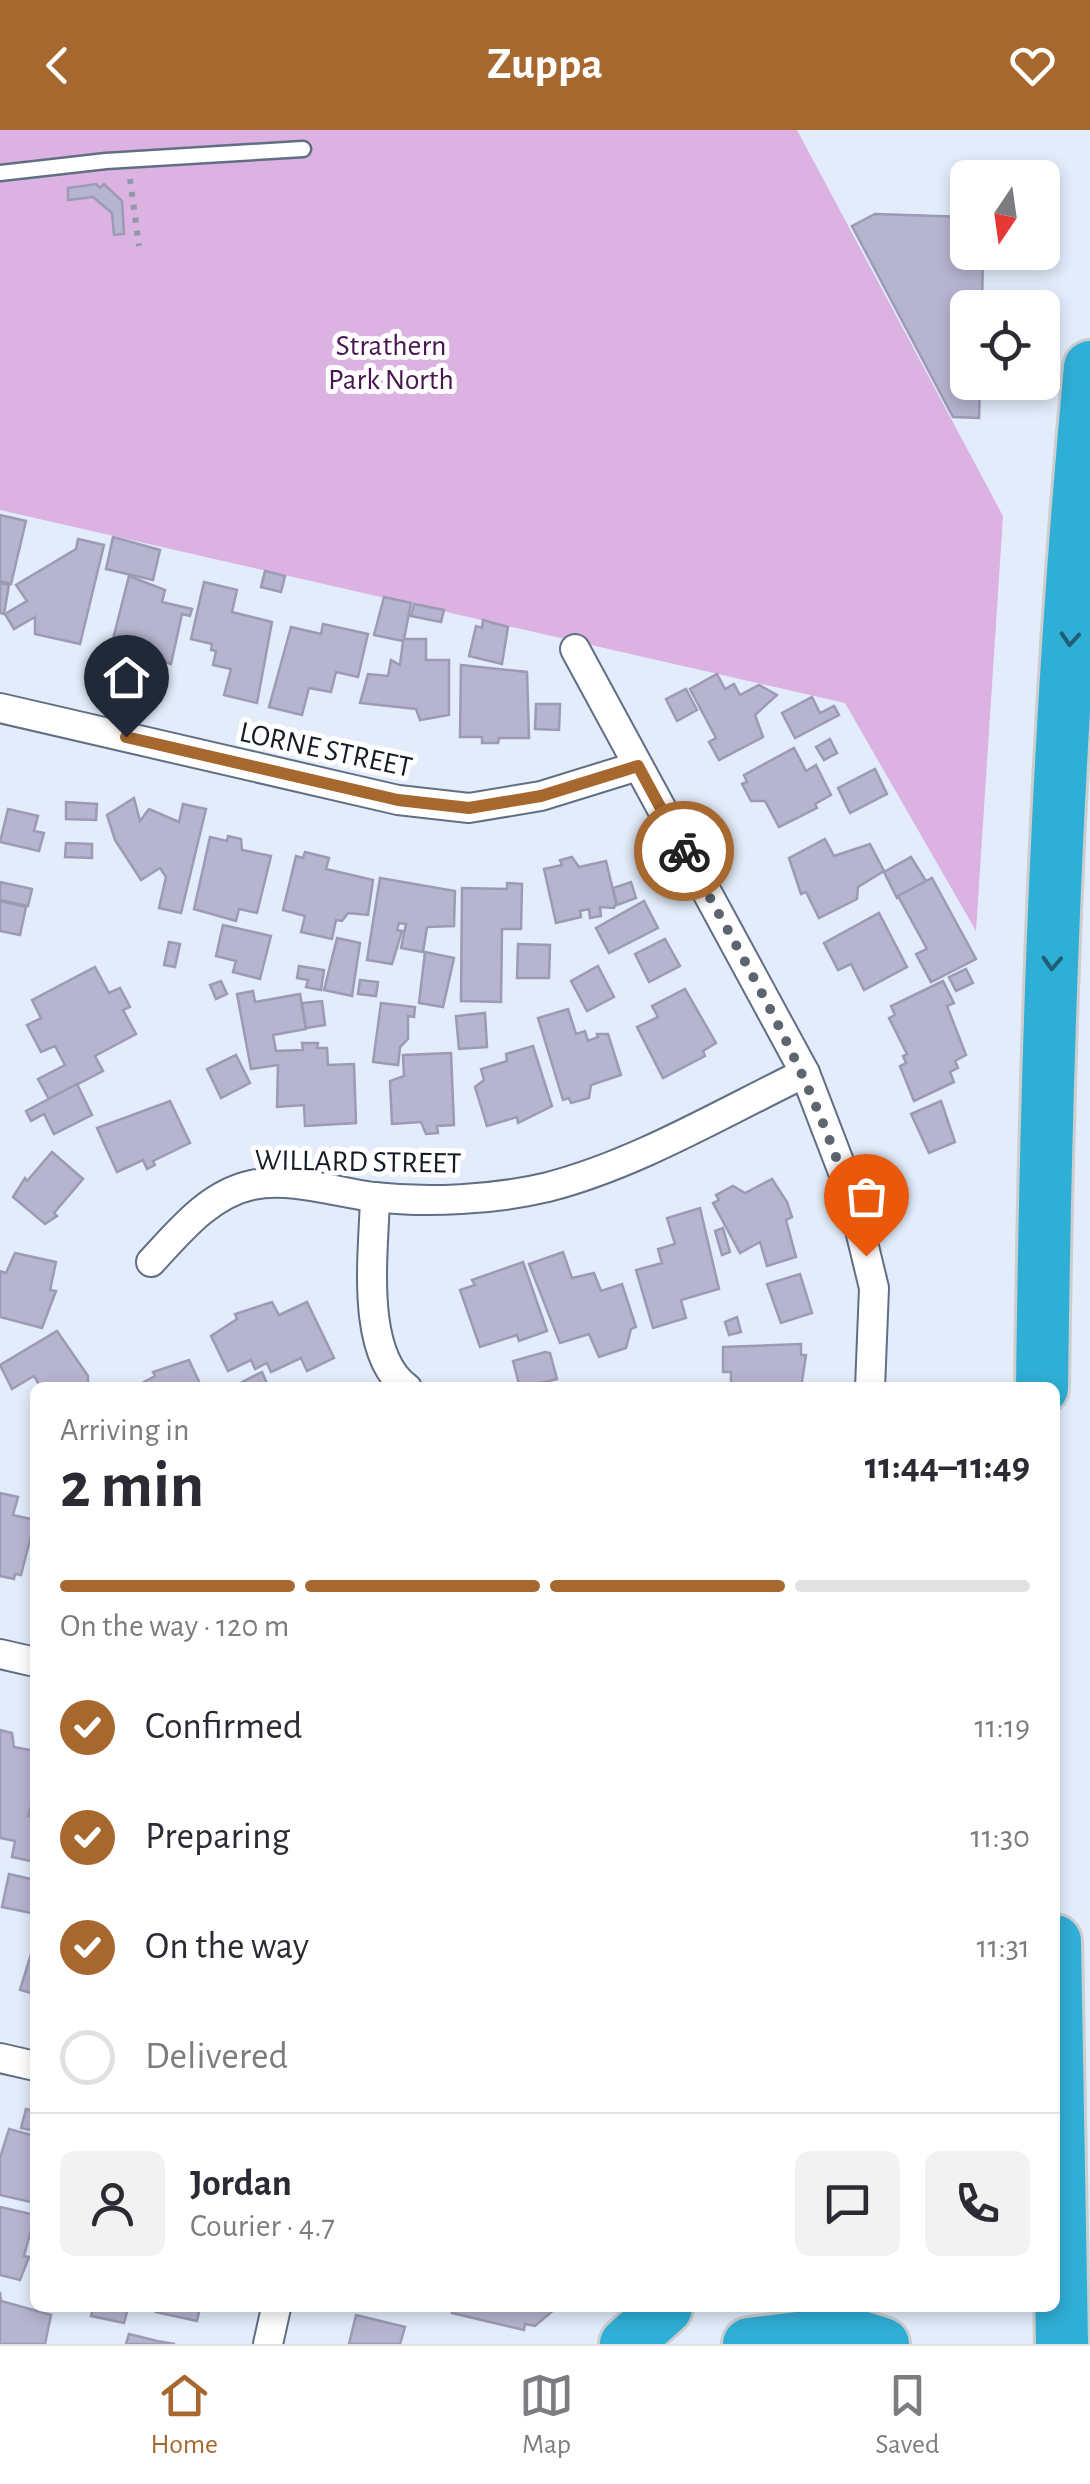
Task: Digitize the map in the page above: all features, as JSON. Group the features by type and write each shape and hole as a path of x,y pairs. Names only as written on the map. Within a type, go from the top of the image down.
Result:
{"highway":[{"path":"1042,1382 1045,1100 1059,810 1090,367"},
{"path":"1020,1382 1045,1100"},
{"path":"1060,2229 1062,2344"},
{"path":"626,2344 662,2312"},
{"path":"749,2344 845,2332 884,2344"}],"street":[{"path":"575,649 805,1072 851,1193 874,1288 870,1382"},
{"name":"LORNE STREET","path":"0,708 398,800 469,808 541,796 638,766"},
{"name":"WILLARD STREET","path":"151,1262 196,1213 252,1185 312,1186 376,1197 465,1198 545,1188 611,1166 805,1072"},
{"path":"376,1197 372,1314 391,1376 399,1382"},
{"path":"0,1654 30,1661"},
{"path":"0,2058 30,2065"},
{"path":"268,2344 275,2312"}],"lane":[{"path":"0,173 106,160 302,149"}],"path":[{"path":"106,160 130,177 139,246"}],"green space":[{"name":"Strathern Park North","path":"0,130 797,130 1003,516 976,931 845,703 0,510"}],"building":[{"path":"96,184 100,188 104,184 122,201 124,234 114,235 112,213 93,197 68,200 68,188"},
{"path":"875,214 950,216 950,270 983,270 982,290 950,290 950,400 980,400 979,418 953,417 852,226"},
{"path":"0,515 26,521 11,584 0,581"},
{"path":"113,537 160,550 153,580 106,569"},
{"path":"78,539 104,545 80,644 35,634 35,617 14,629 5,614 27,601 16,585 76,549"},
{"path":"265,571 285,576 281,592 261,587"},
{"path":"129,576 165,590 162,602 192,609 190,616 182,614 171,664 165,662 163,672 145,668 143,650 112,643"},
{"path":"204,582 237,590 232,612 272,622 257,703 224,695 231,669 213,665 216,651 211,650 212,644 191,639"},
{"path":"0,583 9,585 4,614 0,613"},
{"path":"384,597 411,603 404,639 426,639 426,660 449,660 449,715 420,720 416,709 360,703 368,674 388,676 391,660 400,665 403,641 374,635"},
{"path":"414,604 444,610 441,622 411,616"},
{"path":"483,620 508,627 502,664 469,656 476,626 482,628"},
{"path":"323,624 368,634 358,677 336,672 331,692 309,688 302,715 269,707 291,627 321,634"},
{"path":"461,665 527,672 529,738 499,738 498,743 482,743 482,737 460,737"},
{"path":"717,674 725,689 734,684 740,695 759,685 777,695 755,715 763,737 719,760 709,742 716,738 690,689"},
{"path":"686,689 697,710 677,721 666,699"},
{"path":"812,697 820,713 834,706 839,715 795,738 782,713"},
{"path":"536,704 560,704 559,730 535,729"},
{"path":"830,739 837,753 824,760 816,747"},
{"path":"794,748 806,771 816,765 831,795 815,804 817,808 779,827 765,801 751,801 742,784 747,782 744,775"},
{"path":"875,769 887,794 850,813 838,788"},
{"path":"134,798 140,821 149,809 179,822 183,804 206,809 181,913 159,908 166,877 160,868 141,880 115,840 107,815"},
{"path":"66,802 97,804 96,820 66,819"},
{"path":"8,809 38,816 34,831 44,833 39,851 0,842"},
{"path":"228,836 241,839 242,850 271,856 257,913 239,909 236,921 194,909 210,837 227,841"},
{"path":"825,839 834,856 870,844 884,871 858,887 857,899 819,918 806,892 801,894 789,858"},
{"path":"66,843 92,844 92,858 65,857"},
{"path":"305,852 329,858 326,869 373,880 368,915 348,913 342,921 336,920 332,939 301,932 305,916 283,910 296,856 303,858"},
{"path":"572,857 579,867 606,861 616,903 614,908 600,907 601,916 590,918 589,909 580,911 581,917 556,923 544,869 562,865 560,860"},
{"path":"911,857 926,881 897,898 884,872"},
{"path":"380,878 455,891 454,926 427,927 423,952 401,948 406,924 399,923 397,930 402,931 392,964 367,960"},
{"path":"932,878 976,959 931,982 916,954 927,949 898,896"},
{"path":"0,882 32,889 28,906 0,900"},
{"path":"631,882 636,898 617,905 613,888"},
{"path":"507,883 522,884 521,929 502,929 501,1002 461,1001 462,888 507,889"},
{"path":"0,901 26,907 20,935 0,931"},
{"path":"644,901 658,928 609,953 596,928"},
{"path":"879,913 907,967 864,990 851,964 838,970 824,943"},
{"path":"223,925 271,936 260,979 233,972 236,961 216,956"},
{"path":"337,938 360,943 352,996 324,990"},
{"path":"665,939 680,966 649,982 635,954"},
{"path":"169,942 180,944 175,967 164,965"},
{"path":"518,944 550,945 549,978 517,978"},
{"path":"425,952 454,958 443,1007 419,1003"},
{"path":"299,966 324,970 321,990 306,987 308,980 297,978"},
{"path":"598,966 614,997 587,1011 571,981"},
{"path":"95,967 109,993 120,988 130,1007 123,1010 136,1034 95,1056 103,1071 49,1099 38,1079 65,1065 55,1046 41,1052 27,1025 41,1018 32,1000"},
{"path":"966,969 973,983 956,991 949,977"},
{"path":"360,980 378,982 376,996 358,994"},
{"path":"221,981 227,994 216,999 210,985"},
{"path":"943,981 954,1003 947,1006 966,1055 955,1061 958,1068 950,1072 954,1082 914,1101 900,1066 906,1063 903,1056 907,1054 889,1018 895,1015 891,1006"},
{"path":"685,989 716,1043 703,1051 705,1056 663,1078 637,1027 658,1017 652,1006"},
{"path":"253,991 255,1002 300,994 306,1029 273,1035 276,1051 303,1050 302,1043 318,1043 317,1048 327,1048 328,1065 354,1064 356,1123 305,1126 304,1105 277,1107 278,1065 251,1069 237,994"},
{"path":"322,1001 325,1025 306,1028 302,1003"},
{"path":"381,1003 415,1007 414,1017 408,1016 408,1039 400,1047 398,1065 373,1062"},
{"path":"568,1009 576,1034 585,1031 588,1041 597,1034 608,1034 621,1075 591,1085 589,1098 571,1103 569,1098 563,1100 538,1018"},
{"path":"485,1013 487,1047 459,1049 456,1016"},
{"path":"533,1046 552,1106 518,1123 517,1117 487,1126 475,1087 484,1080 481,1069 507,1061 506,1054"},
{"path":"451,1053 454,1125 437,1126 438,1133 426,1134 421,1122 392,1124 390,1081 404,1076 403,1055"},
{"path":"236,1055 250,1083 221,1098 207,1069"},
{"path":"77,1084 92,1115 54,1134 44,1114 31,1121 26,1111"},
{"path":"170,1101 190,1143 153,1161 155,1165 147,1169 143,1160 117,1172 97,1128"},
{"path":"941,1101 955,1142 929,1153 911,1114"},
{"path":"52,1152 83,1179 54,1213 57,1216 45,1224 13,1197 25,1178 27,1181"},
{"path":"772,1179 792,1217 786,1220 796,1257 767,1266 760,1242 740,1253 713,1203 719,1200 716,1195 733,1186 745,1193"},
{"path":"700,1208 719,1289 681,1300 686,1318 653,1328 636,1270 662,1263 658,1249 675,1244 667,1218"},
{"path":"723,1228 730,1252 722,1255 715,1231"},
{"path":"563,1252 572,1278 594,1273 601,1291 622,1284 636,1327 631,1329 626,1348 599,1357 589,1334 560,1343 529,1264"},
{"path":"15,1253 56,1262 50,1290 56,1291 42,1328 0,1317 0,1271 6,1273"},
{"path":"523,1262 547,1331 519,1341 517,1335 480,1347 460,1290 475,1285 472,1280"},
{"path":"800,1274 812,1313 781,1323 767,1284"},
{"path":"272,1302 279,1315 307,1302 334,1358 307,1371 301,1358 271,1372 267,1363 255,1369 251,1360 228,1371 211,1336 237,1319 235,1314"},
{"path":"737,1317 741,1332 729,1335 725,1322"},
{"path":"57,1331 88,1376 88,1382 38,1382 34,1376 12,1389 0,1365"},
{"path":"801,1344 801,1355 806,1355 802,1382 731,1382 731,1372 723,1372 723,1347"},
{"path":"550,1353 557,1379 518,1382 513,1361"},
{"path":"189,1360 199,1382 144,1382 155,1376 153,1372"},
{"path":"262,1372 266,1382 242,1382"},
{"path":"0,1493 18,1497 13,1515 30,1519 30,1540 21,1575 15,1574 14,1579 0,1576"},
{"path":"0,1730 12,1733 14,1747 30,1750 30,1861 12,1857 15,1841 0,1838"},
{"path":"9,1874 30,1879 30,1913 2,1907"},
{"path":"30,1957 30,1993 20,1990"},
{"path":"26,2109 30,2110 30,2130 21,2128"},
{"path":"9,2129 30,2135 30,2202 0,2195 0,2158"},
{"path":"0,2207 30,2214 24,2256 29,2257 20,2280 0,2275"},
{"path":"0,2292 1,2301 51,2315 45,2344 0,2344"},
{"path":"92,2312 127,2312 124,2323 91,2316"},
{"path":"156,2312 199,2312 197,2321"},
{"path":"551,2312 535,2326 525,2324 524,2330 452,2313"},
{"path":"356,2315 405,2327 400,2344 349,2344"},
{"path":"129,2334 157,2341 175,2344 126,2344"}],"way so far":[{"path":"684,851 805,1072 851,1193 866,1256"}],"route":[{"path":"126,737 398,800 469,808 541,796 638,766 684,851"}]}
